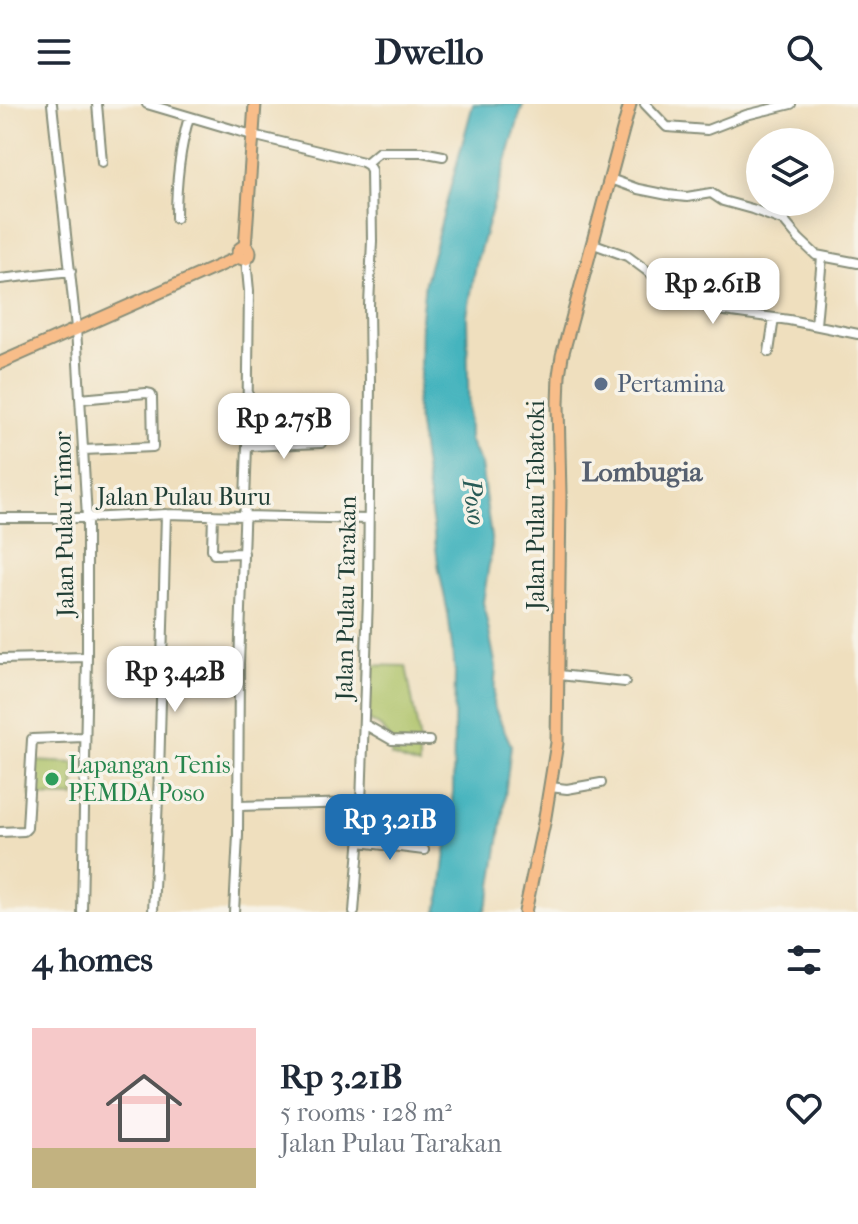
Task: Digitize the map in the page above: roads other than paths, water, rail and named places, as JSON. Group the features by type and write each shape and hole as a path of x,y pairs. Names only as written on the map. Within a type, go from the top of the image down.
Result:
{"highway":[{"path":"0,363 243,255 255,104"},
{"name":"Jalan Pulau Tabatoki","path":"525,912 557,743 559,375 630,104"}],"street":[{"name":"Jalan Pulau Timor","path":"52,104 76,328 87,518 82,912"},
{"path":"97,104 102,162"},
{"path":"147,104 252,135 366,163 380,152 422,152 443,156"},
{"path":"645,104 667,127 707,130 746,115 791,104"},
{"path":"176,218 180,146 189,117"},
{"name":"Jalan Pulau Tarakan","path":"354,912 360,842 368,519 372,241 371,175 366,163"},
{"path":"610,179 638,189 681,197 710,193 731,204 765,213 786,223 811,251 822,257 858,263"},
{"path":"594,244 627,256 662,282 710,309 858,334"},
{"path":"234,912 247,446 249,291 243,255"},
{"path":"816,325 822,257"},
{"path":"0,279 71,271"},
{"path":"769,352 774,318"},
{"path":"80,399 146,393 152,397 153,447 83,450"},
{"path":"247,404 264,405 266,408 267,445"},
{"path":"247,446 321,443"},
{"path":"153,912 166,514"},
{"name":"Jalan Pulau Buru","path":"0,518 166,514 368,519"},
{"path":"213,515 214,554 244,553"},
{"path":"0,659 87,657"},
{"path":"559,675 625,682"},
{"path":"364,724 392,740 429,741"},
{"path":"0,832 24,831 27,828 32,739 84,737"},
{"path":"550,787 569,789 601,783"},
{"path":"238,806 361,803"},
{"path":"360,842 424,850"}],"water":[{"name":"Poso","path":"473,104 523,104 477,260 467,315 469,440 481,465 492,545 483,602 496,667 493,705 511,745 491,892 484,912 436,912 441,894 453,792 455,672 416,404 425,282"}],"place":[{"name":"Pertamina","path":"601,384"},
{"name":"Lapangan Tenis PEMDA Poso","path":"52,779"}],"district":[{"name":"Lombugia","path":"642,471"}]}
